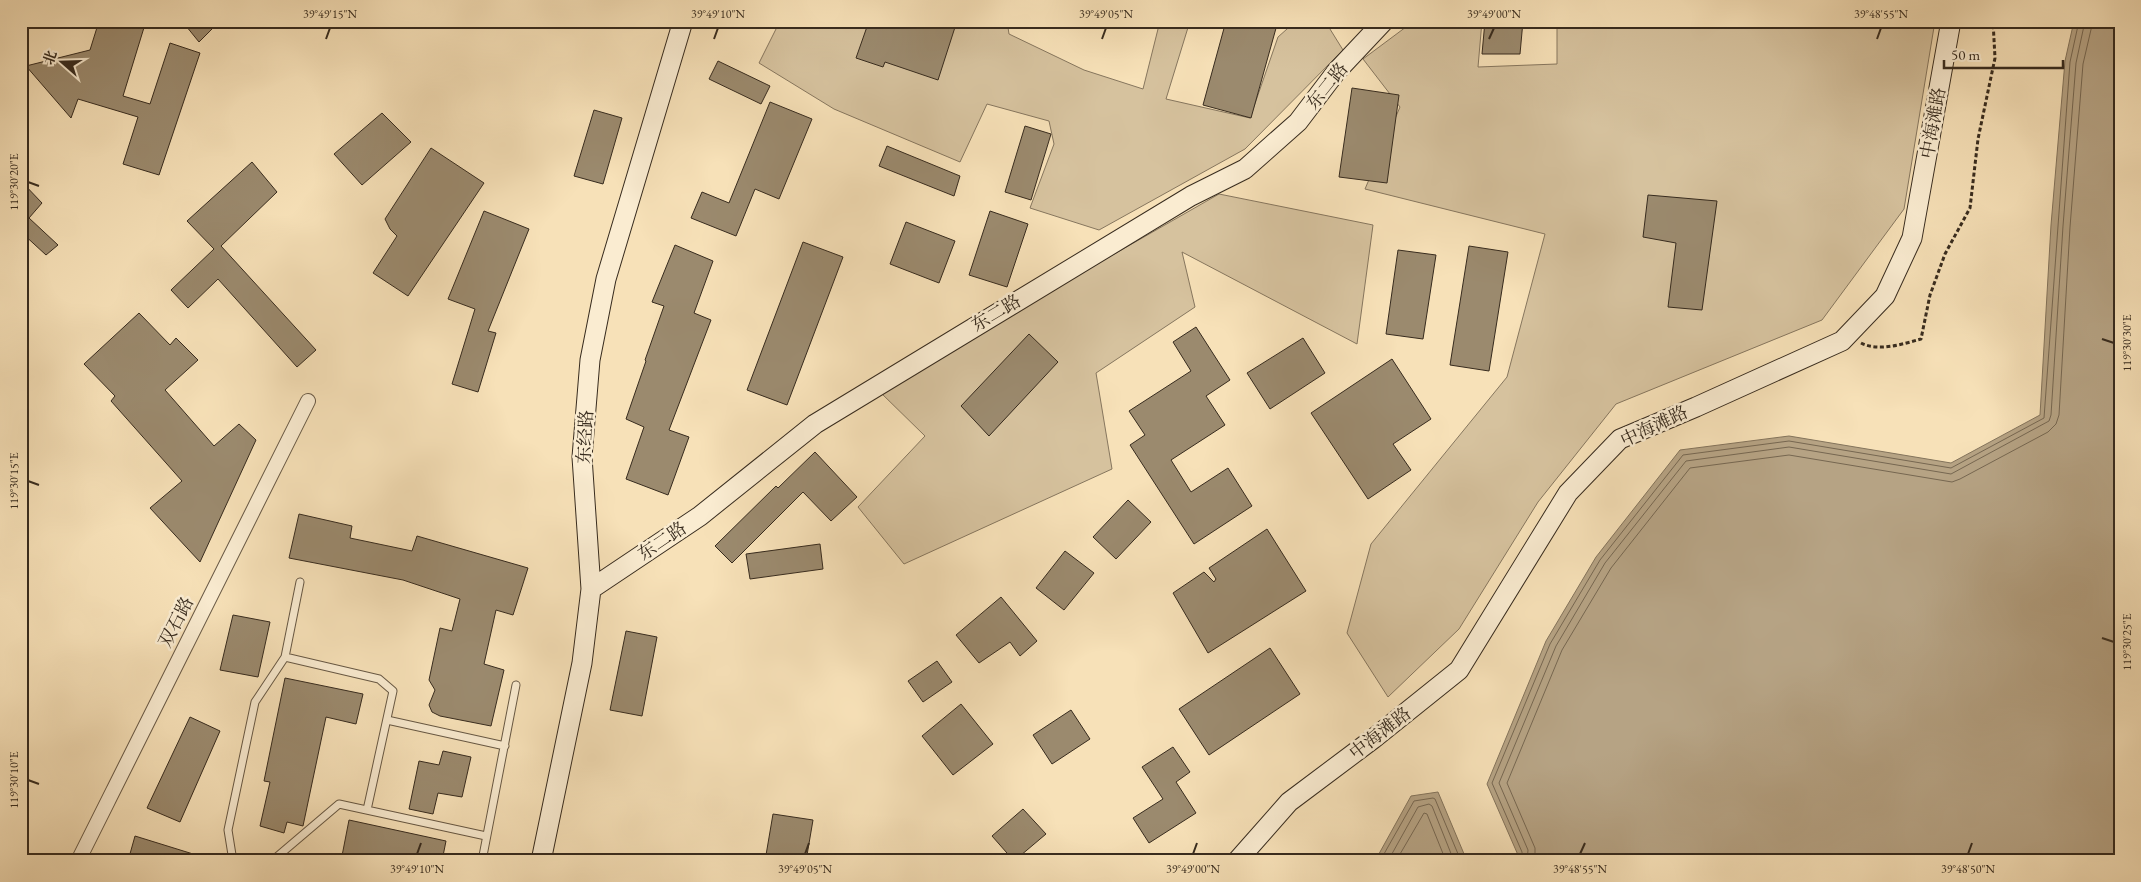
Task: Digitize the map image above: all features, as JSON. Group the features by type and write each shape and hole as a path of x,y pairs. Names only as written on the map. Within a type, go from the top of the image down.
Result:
{"main road":[{"name":"东经路","path":"541,861 582,663 591,589 582,457 590,360 606,279 683,21"},
{"name":"东二路","path":"591,589 700,516 815,424 1191,196 1245,169 1298,122 1336,72 1384,21"},
{"name":"中海滩路","path":"1237,861 1289,802 1460,670 1568,494 1620,439 1842,341 1885,296 1912,238 1950,21"}],"street":[{"name":"双石路","path":"78,861 308,401"}],"lane":[{"path":"233,861 228,830 256,702 285,657 300,582"},
{"path":"285,657 379,679 393,691 367,810"},
{"path":"482,861 516,685"},
{"path":"387,720 504,746"},
{"path":"272,861 339,804 486,836"}],"path":[{"path":"1846,337 1866,346 1895,346 1921,339 1930,294 1945,254 1970,208 1978,140 1995,58 1992,21"}],"shaded area":[{"path":"780,21 1007,21 1009,34 1084,70 1143,89 1160,21 1190,21 1166,99 1250,118 1278,37 1296,21 1325,21 1343,50 1245,149 1099,230 1030,208 1054,144 1049,121 987,104 960,162 834,109 759,63"},
{"path":"1414,21 1482,21 1478,67 1557,64 1557,21 1935,21 1904,209 1822,320 1616,404 1538,502 1459,629 1388,697 1347,633 1371,544 1507,377 1545,234 1365,189 1400,107 1363,59"},
{"path":"1219,194 1373,225 1357,344 1182,252 1195,307 1096,373 1112,469 904,564 858,507 925,436 879,391 908,372"}],"water":[{"path":"2074,21 2120,21 2120,861 1492,861 1518,855 1487,784 1546,641 1596,557 1680,450 1789,436 1951,463 2040,415 2051,225 2065,61"},
{"path":"1438,792 1467,861 1375,861 1411,796"}],"building":[{"path":"99,21 146,21 123,96 150,104 170,43 200,53 159,175 123,164 138,117 78,99 71,118 26,66 90,50"},
{"path":"182,21 220,21 199,42"},
{"path":"869,21 957,21 938,80 885,62 883,67 856,58"},
{"path":"1226,21 1278,21 1251,118 1203,105"},
{"path":"1485,21 1523,21 1520,54 1482,54"},
{"path":"718,61 770,86 761,104 709,79"},
{"path":"1352,88 1399,95 1387,183 1339,177"},
{"path":"770,102 812,119 779,199 755,189 736,236 691,218 702,192 729,203"},
{"path":"594,110 622,118 603,184 574,176"},
{"path":"382,113 411,142 362,185 334,154"},
{"path":"1025,126 1051,134 1031,200 1005,192"},
{"path":"887,146 960,176 954,196 879,166"},
{"path":"431,148 484,183 408,296 373,273 397,236 390,229 385,219"},
{"path":"252,162 277,192 221,246 316,350 297,367 218,279 188,308 171,290 214,249 187,221"},
{"path":"21,181 42,203 29,218 58,245 46,255 21,232"},
{"path":"1648,195 1717,201 1702,310 1668,307 1676,243 1643,237"},
{"path":"484,211 529,229 488,331 496,333 478,392 452,384 475,309 448,299"},
{"path":"990,211 1028,224 1007,287 969,275"},
{"path":"906,222 955,241 939,283 890,264"},
{"path":"803,242 843,257 787,405 747,390"},
{"path":"675,245 713,261 694,313 711,320 669,430 689,437 668,495 626,479 644,427 626,419 664,306 652,302"},
{"path":"1469,246 1508,252 1489,371 1450,365"},
{"path":"1398,250 1436,255 1423,339 1386,334"},
{"path":"139,313 170,345 176,338 198,360 165,390 214,446 239,424 256,440 200,562 150,508 182,481 111,401 115,396 84,364"},
{"path":"1196,327 1230,380 1206,396 1225,425 1171,460 1191,492 1228,468 1252,506 1194,544 1130,445 1145,435 1129,411 1191,371 1173,342"},
{"path":"1029,334 1058,362 989,436 961,406"},
{"path":"1303,338 1325,373 1270,409 1247,373"},
{"path":"1392,359 1431,419 1393,444 1411,470 1368,499 1311,413"},
{"path":"815,452 857,497 831,521 803,492 732,563 715,546 776,486 778,488"},
{"path":"1128,500 1151,522 1116,559 1093,537"},
{"path":"299,514 352,526 350,538 412,551 417,536 528,568 513,615 496,610 484,664 504,670 491,726 440,716 432,712 429,705 435,690 429,680 440,628 452,631 460,599 403,580 289,558"},
{"path":"1267,529 1306,591 1208,653 1173,593 1204,572 1214,582 1216,579 1209,568"},
{"path":"820,544 823,569 750,579 746,554"},
{"path":"1065,551 1094,573 1064,610 1036,588"},
{"path":"1001,597 1037,641 1020,656 1010,642 979,663 956,635"},
{"path":"233,615 270,622 258,677 220,670"},
{"path":"626,631 657,637 642,716 610,710"},
{"path":"1270,648 1300,694 1209,755 1179,709"},
{"path":"937,661 952,682 923,702 908,681"},
{"path":"285,678 363,694 356,724 326,717 303,826 287,822 284,833 260,826 270,782 264,781"},
{"path":"961,704 993,744 953,775 922,736"},
{"path":"1071,710 1090,739 1052,764 1033,735"},
{"path":"190,717 220,731 180,822 147,808"},
{"path":"1173,747 1190,772 1176,782 1196,813 1149,843 1133,818 1163,799 1142,767"},
{"path":"443,751 471,757 462,797 438,793 433,814 409,809 419,761 439,765"},
{"path":"1023,809 1046,834 1014,861 992,836"},
{"path":"773,814 813,820 806,861 765,861"},
{"path":"349,820 446,841 442,861 341,861"},
{"path":"135,836 206,858 206,861 128,861"}]}
